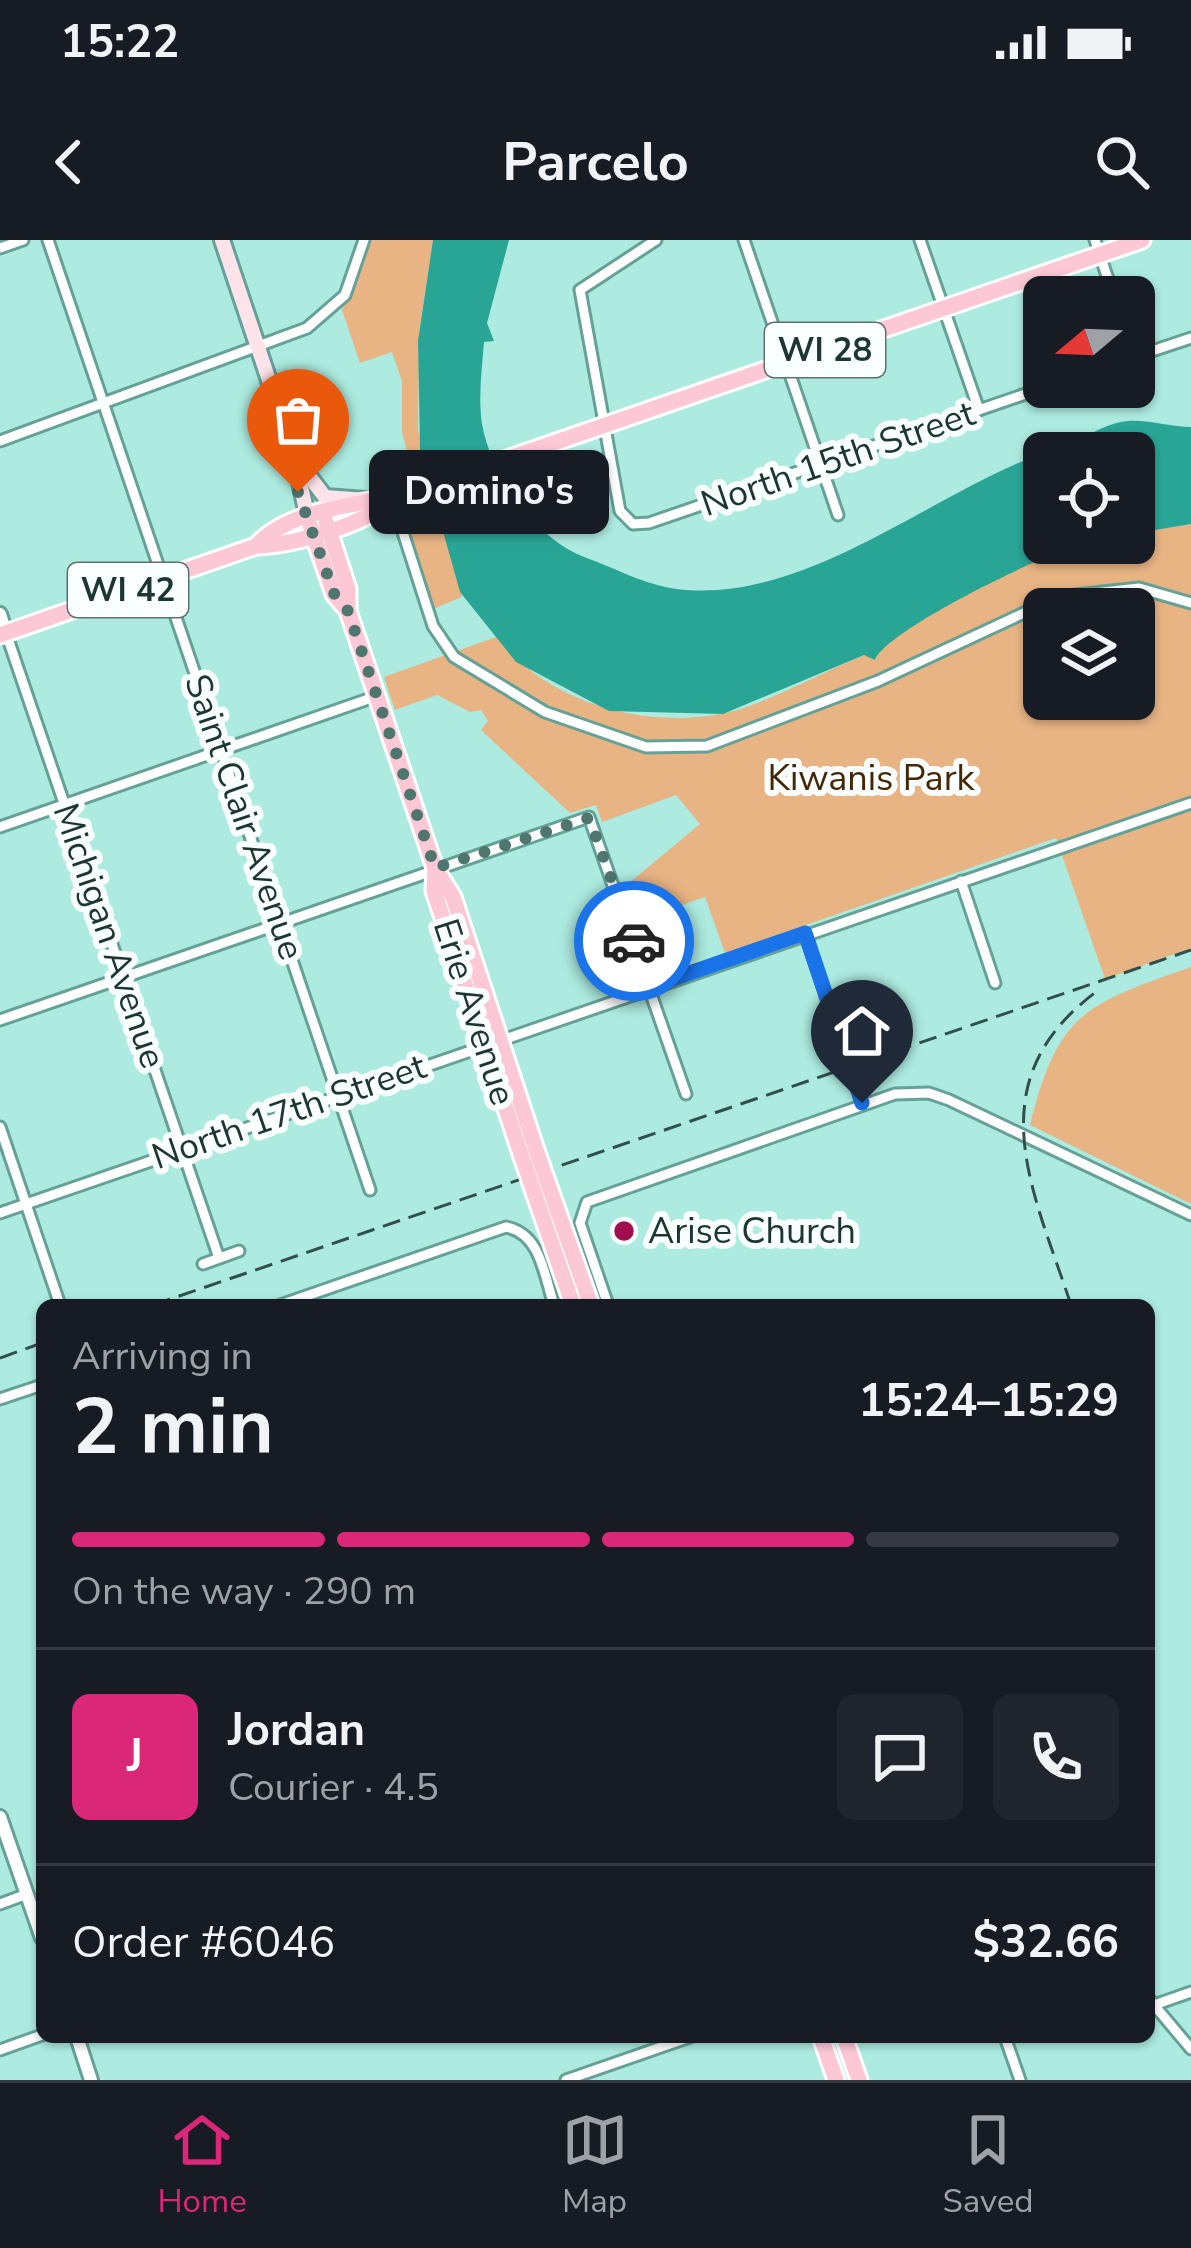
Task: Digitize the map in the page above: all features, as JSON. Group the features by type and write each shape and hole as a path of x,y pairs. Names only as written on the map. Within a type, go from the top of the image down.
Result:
{"main road":[{"name":"Erie Avenue","path":"222,240 318,525"},
{"name":"WI 28","path":"318,525 366,500 414,491 944,309 1097,247 1142,240"},
{"name":"Erie Avenue","path":"294,455 309,476 335,596 348,611 435,868 434,891 543,1193"},
{"path":"309,476 324,496 366,500"},
{"name":"WI 28","path":"318,525 380,510 392,498"},
{"name":"WI 42","path":"3,634 318,525"},
{"path":"543,1193 571,1299"},
{"path":"543,1193 588,1299"},
{"path":"823,2043 836,2080"},
{"path":"846,2043 859,2080"}],"street":[{"path":"0,248 22,240"},
{"name":"Saint Clair Avenue","path":"48,240 370,1190"},
{"path":"0,441 318,322 338,306 364,240"},
{"path":"603,425 580,290 656,240"},
{"path":"744,240 838,514"},
{"path":"920,240 979,410"},
{"path":"1097,247 1107,276"},
{"path":"1155,349 1191,338"},
{"name":"North 15th Street","path":"603,425 620,512 629,523 649,524 1023,395"},
{"path":"392,498 438,637 454,657 580,728 622,742 707,746 857,689 1058,597 1139,588 1191,603"},
{"name":"Michigan Avenue","path":"0,614 219,1258"},
{"path":"0,827 377,696"},
{"name":"North 17th Street","path":"0,1213 1191,803"},
{"path":"0,1020 589,818 686,1094"},
{"path":"961,880 995,982"},
{"path":"805,933 862,1103"},
{"path":"606,1299 580,1222 587,1202 895,1094 929,1093 1191,1216"},
{"path":"0,1127 58,1299"},
{"path":"297,1299 495,1228 520,1229 533,1243 552,1299"},
{"path":"202,1264 239,1251"},
{"path":"0,1399 36,1387"},
{"path":"0,1816 36,1920"},
{"path":"0,1904 27,1894"},
{"path":"1155,2001 1191,1992"},
{"path":"1155,2006 1191,2049"},
{"path":"0,2050 36,2037"},
{"path":"78,2043 92,2080"},
{"path":"566,2080 673,2043"},
{"path":"1007,2043 1020,2080"}],"green space":[{"path":"366,240 433,240 419,333 418,430 462,597 433,609 401,513 419,499 402,432 402,381 392,352 360,363 342,310"},
{"name":"Kiwanis Park","path":"1191,524 1191,948 1105,979 1056,838 725,953 705,897 634,922 623,888 700,824 676,795 602,822 596,805 570,813 481,730 488,721 481,710 470,712 437,695 395,710 384,677 496,637 543,679 600,706 662,718 725,713 864,655 876,659 907,630 1028,564 1155,564 1155,530"},
{"path":"1191,967 1191,1204 1030,1125 1052,1057 1082,1017 1126,991"}],"shaded area":[{"path":"433,240 509,240 487,323 494,341 484,342 480,393 487,444 505,484 549,536 584,557 636,578 670,588 720,590 770,581 869,540 1023,461 1023,564 1030,564 907,630 875,660 864,655 723,714 609,711 516,662 460,592 420,449 418,341"},
{"path":"1120,422 1191,427 1191,524 1155,530 1155,432 1094,432"}],"railway":[{"path":"171,1299 1191,950"},
{"path":"1069,1299 1030,1178 1025,1098 1037,1060 1061,1024 1100,989"},
{"path":"0,1358 36,1345"}],"way so far":[{"path":"298,492 335,596 348,611 435,868 589,818 634,941"}],"place":[{"name":"Domino's","path":"298,492"},
{"name":"Arise Church","path":"624,1231"}],"route":[{"path":"634,941 649,987 805,933 862,1103"}]}
